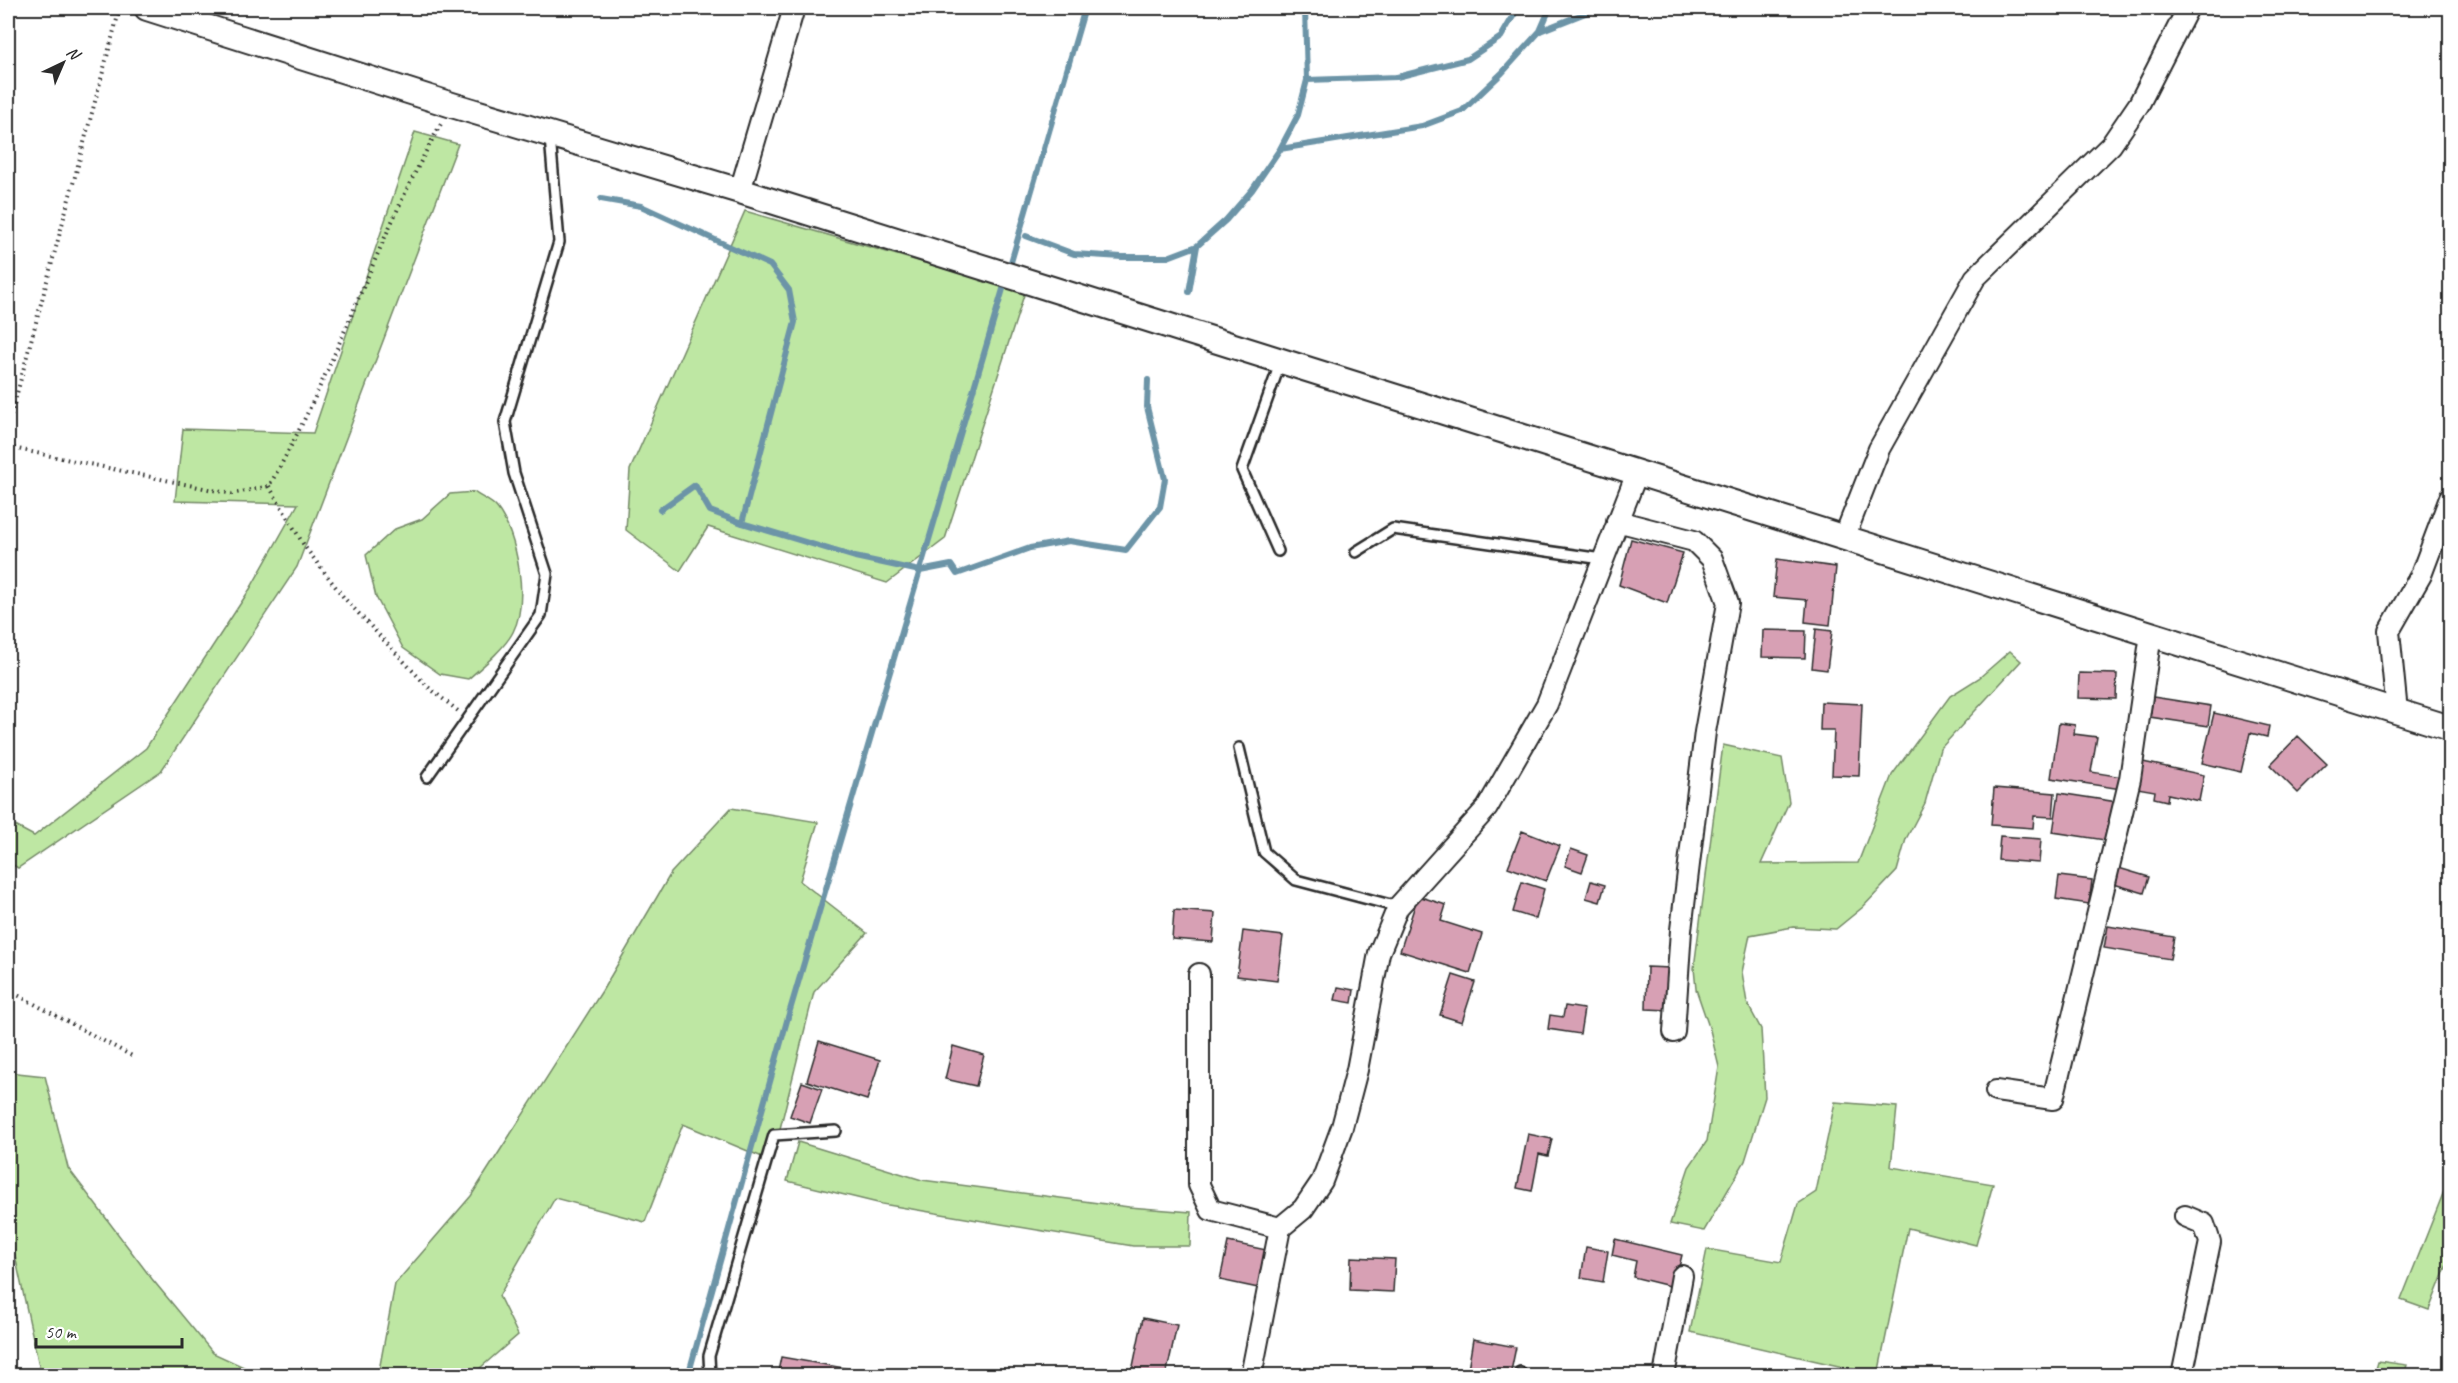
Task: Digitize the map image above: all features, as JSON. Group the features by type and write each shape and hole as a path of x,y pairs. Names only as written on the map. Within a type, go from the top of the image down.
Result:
{"street":[{"path":"147,8 452,105 740,191 2451,729"},
{"path":"740,191 794,8"},
{"path":"1844,538 1879,449 1975,278 2111,145 2139,104 2188,8"},
{"path":"1251,1376 1281,1228 1303,1209 1322,1181 1342,1127 1357,1070 1379,953 1398,907 1487,808 1547,704 1637,473"},
{"path":"2397,712 2389,631 2421,576 2451,498"},
{"path":"1617,520 1694,541 1712,559 1728,603 1705,732 1681,930 1674,1032"},
{"path":"1996,1091 2053,1099 2130,779 2151,634"},
{"path":"1199,975 1199,1185 1211,1210 1281,1228"},
{"path":"2182,1376 2210,1242 2204,1224 2185,1216"},
{"path":"1664,1376 1682,1276"}],"lane":[{"path":"428,777 540,615 547,574 514,473 505,422 559,242 550,134"},
{"path":"1278,550 1242,470 1281,361"},
{"path":"1356,552 1393,529 1602,559"},
{"path":"1239,748 1264,852 1296,880 1398,907"},
{"path":"710,1376 709,1356 774,1135 836,1131"}],"path":[{"path":"8,427 120,8"},
{"path":"8,447 232,494 269,486 343,338 416,169 452,105"},
{"path":"269,486 305,547 345,600 428,687 468,719"},
{"path":"8,990 132,1056"}],"green space":[{"path":"415,132 458,144 297,567 161,771 18,868 8,862 8,822 34,836 146,748 250,589 298,504 175,501 183,429 313,433"},
{"path":"745,211 1025,292 945,539 887,583 708,527 680,571 626,530 630,470"},
{"path":"474,492 497,508 511,534 521,586 518,619 513,632 493,657 468,679 440,674 403,648 376,597 366,555 395,529 422,519 450,494"},
{"path":"2010,651 2021,661 1940,749 1925,803 1906,839 1897,871 1863,907 1836,929 1793,927 1750,935 1742,972 1747,1003 1761,1029 1765,1097 1745,1161 1704,1231 1670,1224 1689,1167 1707,1141 1719,1067 1710,1030 1696,989 1694,968 1723,745 1782,758 1789,802 1761,864 1858,863 1892,775 1950,696 1979,678"},
{"path":"731,808 818,822 800,881 867,933 814,992 772,1161 683,1124 645,1222 555,1198 499,1296 518,1335 472,1375 378,1376 395,1284 471,1196 602,991 671,873"},
{"path":"8,1072 45,1076 68,1168 152,1279 213,1353 261,1375 41,1375 8,1223"},
{"path":"1835,1102 1897,1107 1891,1167 1993,1184 1976,1245 1908,1228 1878,1375 1690,1332 1707,1249 1781,1262 1798,1204 1816,1192"},
{"path":"798,1142 922,1180 1129,1207 1191,1212 1190,1246 1133,1246 882,1204 787,1181"},
{"path":"2450,1176 2450,1257 2429,1310 2401,1300"},
{"path":"2378,1361 2407,1365 2404,1375 2374,1375"}],"building":[{"path":"1631,539 1683,553 1667,603 1619,585"},
{"path":"1777,559 1836,567 1830,625 1805,622 1807,600 1773,597"},
{"path":"1816,629 1832,631 1827,670 1812,668"},
{"path":"1763,630 1806,631 1805,658 1762,657"},
{"path":"2079,673 2117,674 2116,699 2078,698"},
{"path":"2153,697 2211,706 2208,726 2150,717"},
{"path":"1821,702 1862,704 1859,776 1832,775 1834,730 1820,730"},
{"path":"2214,713 2269,726 2267,737 2250,733 2241,772 2202,763"},
{"path":"2059,723 2075,725 2074,734 2097,737 2091,772 2123,777 2121,789 2051,778"},
{"path":"2298,736 2327,764 2298,793 2270,765"},
{"path":"2143,762 2204,775 2199,801 2168,794 2167,801 2154,798 2155,791 2137,788"},
{"path":"1994,788 2055,793 2053,817 2034,816 2033,828 1991,825"},
{"path":"2059,793 2117,802 2111,841 2053,832"},
{"path":"1522,831 1560,846 1546,881 1508,867"},
{"path":"2000,836 2041,839 2039,863 1998,860"},
{"path":"1571,849 1588,855 1582,872 1565,866"},
{"path":"2112,866 2149,877 2144,893 2107,882"},
{"path":"2059,876 2092,880 2089,904 2056,899"},
{"path":"1591,881 1605,885 1600,902 1586,898"},
{"path":"1522,882 1544,889 1536,919 1513,912"},
{"path":"1418,896 1446,905 1441,921 1482,934 1470,973 1400,951"},
{"path":"1174,910 1215,913 1213,942 1172,939"},
{"path":"2108,926 2174,937 2170,959 2104,948"},
{"path":"1243,931 1283,936 1277,981 1237,976"},
{"path":"1647,967 1670,968 1669,1010 1646,1009"},
{"path":"1453,975 1475,982 1462,1022 1440,1015"},
{"path":"1338,987 1354,990 1352,1003 1335,1000"},
{"path":"1565,1006 1584,1009 1580,1034 1548,1029 1550,1015 1563,1017"},
{"path":"819,1041 880,1060 867,1100 807,1081"},
{"path":"953,1046 984,1055 976,1086 945,1079"},
{"path":"802,1082 822,1089 810,1123 790,1116"},
{"path":"1528,1134 1552,1139 1548,1156 1539,1154 1532,1191 1517,1188"},
{"path":"1615,1239 1682,1255 1674,1287 1633,1277 1636,1261 1612,1255"},
{"path":"1228,1242 1271,1251 1263,1289 1220,1280"},
{"path":"1586,1247 1608,1251 1603,1282 1581,1278"},
{"path":"1351,1257 1395,1259 1393,1292 1350,1290"},
{"path":"1143,1318 1177,1325 1166,1376 1131,1376"},
{"path":"1473,1339 1516,1347 1510,1376 1467,1376"},
{"path":"781,1357 867,1372 866,1376 777,1376"}],"waterway":[{"path":"1009,269 1085,8"},
{"path":"1026,236 1074,254 1122,257 1168,257 1197,246 1226,220 1252,190 1280,149 1298,115 1307,80 1305,8"},
{"path":"1307,80 1397,77 1468,59 1501,37 1518,8"},
{"path":"1280,149 1422,126 1462,111 1502,73 1540,31 1550,8"},
{"path":"1540,31 1598,8"},
{"path":"601,199 641,206 770,265 789,290 795,322 742,523"},
{"path":"1189,292 1197,246"},
{"path":"688,1376 788,1017 1006,279"},
{"path":"660,510 695,485 710,511 855,557 920,571 951,565 957,574 1030,548 1069,541 1126,550 1160,507 1165,479 1147,407 1148,380"}]}
